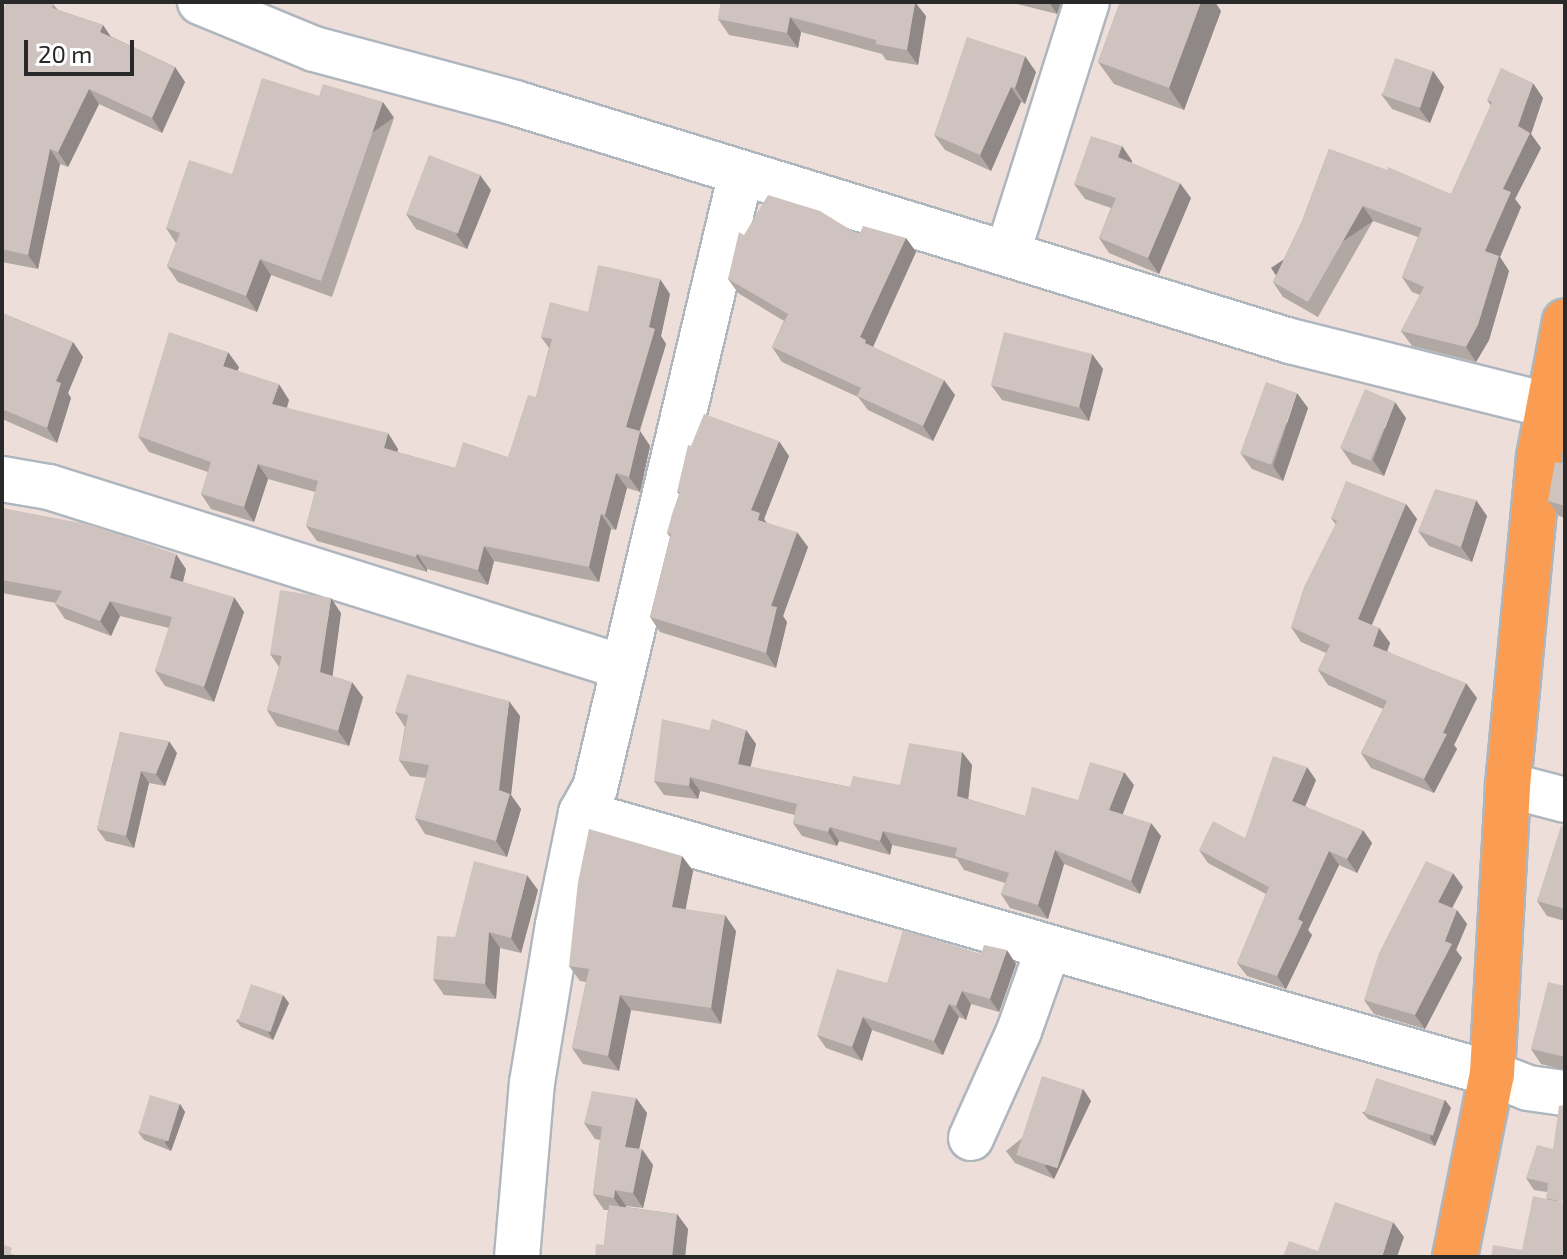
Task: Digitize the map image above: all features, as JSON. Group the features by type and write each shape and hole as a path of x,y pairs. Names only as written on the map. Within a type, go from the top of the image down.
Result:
{"main road":[{"path":"1455,1257 1492,1074 1508,785 1539,457 1553,425 1565,321"}],"street":[{"path":"200,2 314,49 515,103 1008,252 1553,425"},
{"path":"1008,252 1087,2"},
{"path":"517,1257 532,1083 558,925 581,813 595,788 741,173"},
{"path":"2,479 49,487 622,667"},
{"path":"1508,785 1565,800"},
{"path":"581,813 1492,1074 1528,1088 1565,1093"},
{"path":"971,1138 1019,1031 1048,949"}],"building":[{"path":"6,2 53,4 52,8 103,25 100,32 175,67 152,118 89,89 58,152 50,149 28,255 2,249 2,14"},
{"path":"721,2 915,2 907,50 876,44 876,40 790,17 787,33 718,19"},
{"path":"1120,2 1201,2 1169,88 1098,62"},
{"path":"967,37 1025,56 1015,88 1011,87 980,155 934,135"},
{"path":"1395,58 1433,71 1420,108 1382,95"},
{"path":"1501,68 1533,83 1518,126 1530,133 1503,189 1511,192 1485,251 1499,256 1478,325 1466,347 1401,331 1424,287 1402,277 1422,228 1363,206 1308,302 1273,282 1302,221 1329,149 1387,170 1388,167 1451,194 1492,102 1487,100"},
{"path":"262,78 319,96 323,84 383,102 321,281 260,259 246,296 167,266 180,233 166,228 189,160 232,174"},
{"path":"1091,136 1122,146 1118,157 1180,183 1148,258 1099,238 1116,198 1074,184"},
{"path":"429,155 480,175 458,234 406,214"},
{"path":"768,195 820,211 859,235 863,226 906,238 860,337 866,340 865,343 944,380 923,426 857,396 861,388 772,347 788,314 728,279 739,232 744,235"},
{"path":"598,265 660,279 649,327 655,329 626,427 640,431 629,477 616,473 605,515 601,514 589,567 484,546 478,570 417,554 416,557 306,526 318,481 258,464 244,507 201,494 211,462 138,436 169,332 228,352 223,366 279,384 272,404 388,433 384,448 455,468 463,442 508,457 528,395 536,397 552,339 541,337 550,302 588,312"},
{"path":"2,313 73,342 56,381 61,383 47,428 2,409"},
{"path":"1004,332 1092,354 1079,407 991,385"},
{"path":"1266,382 1297,393 1271,465 1240,453"},
{"path":"1365,389 1395,402 1370,461 1340,448"},
{"path":"704,414 779,441 751,510 760,513 758,520 797,532 771,606 777,607 766,653 650,617 671,534 667,533 680,492 677,492 688,445 691,446"},
{"path":"1555,462 1565,464 1565,506 1548,501"},
{"path":"1346,481 1406,504 1358,619 1379,628 1373,646 1466,683 1443,733 1447,734 1424,779 1361,753 1387,701 1318,670 1330,645 1291,627 1304,587 1337,521 1331,518"},
{"path":"1435,489 1476,500 1461,547 1418,531"},
{"path":"2,508 91,525 176,554 170,578 234,597 204,687 155,671 172,617 110,601 100,621 55,604 62,591 2,580"},
{"path":"280,590 331,598 320,672 352,682 338,731 267,710 282,656 270,654"},
{"path":"407,674 509,701 499,790 510,794 496,841 415,818 429,765 399,760 408,715 395,712"},
{"path":"662,719 709,730 712,719 746,730 738,764 850,787 853,776 900,785 909,743 962,752 957,796 1025,816 1032,787 1078,800 1090,762 1124,772 1109,810 1151,823 1131,881 1055,850 1038,905 1001,894 1009,873 955,856 957,848 883,831 880,841 830,827 828,832 793,823 797,804 690,777 689,786 654,781"},
{"path":"120,732 169,741 156,774 141,771 126,836 97,829"},
{"path":"1273,756 1307,767 1292,801 1363,830 1347,859 1329,851 1298,919 1303,922 1277,976 1237,963 1269,887 1199,850 1213,821 1245,838"},
{"path":"1561,826 1565,827 1565,909 1537,901"},
{"path":"589,829 682,856 672,907 725,915 711,1008 620,995 608,1056 572,1048 589,969 569,966 578,882"},
{"path":"474,861 527,875 511,938 489,932 485,984 433,979 437,936 455,937"},
{"path":"1426,861 1453,873 1438,902 1457,910 1445,941 1452,944 1415,1015 1364,1000 1379,953"},
{"path":"903,930 981,954 984,945 1007,950 990,999 962,991 956,1006 949,1004 934,1041 863,1017 852,1047 817,1035 837,969 887,983"},
{"path":"1548,982 1565,986 1565,1057 1531,1049"},
{"path":"251,984 283,995 270,1032 238,1021"},
{"path":"1042,1076 1083,1089 1057,1168 1016,1155"},
{"path":"1376,1078 1444,1100 1433,1135 1365,1113"},
{"path":"592,1091 636,1098 625,1147 642,1149 633,1193 615,1190 614,1198 593,1194 602,1127 584,1123"},
{"path":"150,1095 180,1104 168,1141 139,1132"},
{"path":"1565,1105 1565,1192 1562,1202 1546,1198 1548,1183 1526,1178 1537,1145 1553,1149 1559,1106"},
{"path":"1533,1196 1565,1203 1565,1257 1491,1257 1493,1245 1522,1250"},
{"path":"1335,1202 1393,1222 1382,1257 1283,1257 1289,1241 1318,1251"},
{"path":"609,1205 677,1214 672,1257 595,1257 596,1244 604,1245"},
{"path":"2,1244 12,1248 10,1253 20,1257 2,1257"}]}
